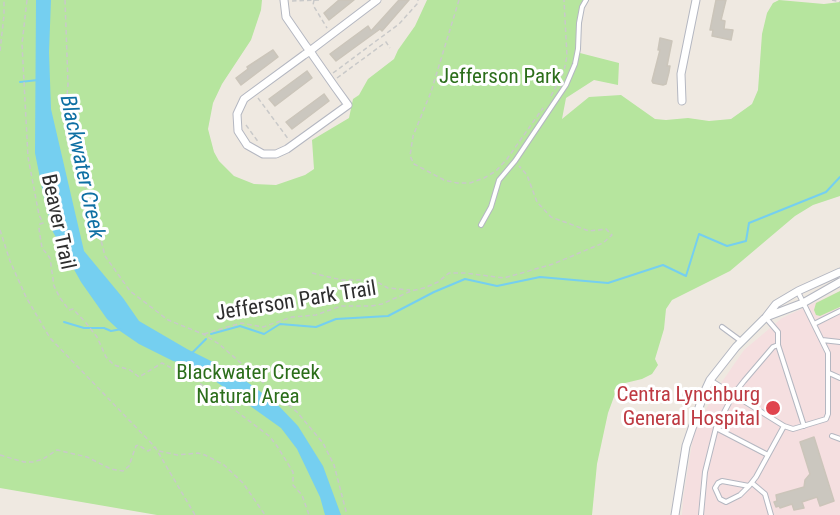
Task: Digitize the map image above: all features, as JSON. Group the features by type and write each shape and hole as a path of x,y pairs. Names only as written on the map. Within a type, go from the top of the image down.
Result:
{"street":[{"path":"287,2 286,16 310,51 348,105 282,152 270,154 258,152 243,141 238,131 236,120 238,109 244,99 310,51 377,0"},
{"path":"682,101 681,74 696,0"},
{"path":"675,515 686,446 710,380 776,304 840,272"},
{"path":"766,317 803,303 840,282"}],"lane":[{"path":"481,225 491,207 499,180 515,161 566,85 575,64 579,23 586,0"},
{"path":"710,380 784,426 793,429 826,419 828,414 828,353 798,291"},
{"path":"814,324 840,311"},
{"path":"766,317 778,332 778,345 804,426"},
{"path":"722,327 742,341"},
{"path":"822,340 840,342"},
{"path":"700,515 705,472 716,428 733,396 773,347 778,345"},
{"path":"829,373 840,378"},
{"path":"771,515 765,494 750,484 722,481 715,488 720,499 726,502 734,499 750,484 784,426"},
{"path":"716,428 768,455"},
{"path":"832,436 840,439"}],"path":[{"path":"0,51 4,0"},
{"name":"Beaver Trail","path":"27,0 22,44 28,157 39,215 43,223 40,224 39,229 42,248 50,258 54,286 68,309 75,311 97,338 106,357 114,365 130,370 140,377 162,363 198,382 269,435 293,472 293,485 302,495 309,515"},
{"path":"65,0 67,140 91,200 105,256 130,291 168,320 203,334 219,344 297,412 323,443 334,465 347,515"},
{"path":"314,0 313,5 329,30"},
{"path":"287,2 320,0"},
{"path":"333,73 399,24 418,0"},
{"path":"459,0 431,92 413,136 410,156 414,164 428,172 458,183 470,183 496,171 513,151 556,88 564,71 567,56 564,0"},
{"path":"832,0 840,2"},
{"path":"384,36 390,48"},
{"path":"337,78 387,43"},
{"path":"258,98 290,140"},
{"path":"242,125 246,125 260,143 258,146"},
{"name":"Jefferson Park Trail","path":"203,334 241,323 263,327 291,317 316,315 341,306 382,304 438,282 449,273 504,278 553,264 603,243 612,235 606,229 589,231 551,217 537,202 527,175 521,168"},
{"path":"0,230 22,289 50,338 158,450 195,515"},
{"path":"312,273 342,280 374,280 388,288 411,291"},
{"path":"0,455 24,462 33,462 57,450 87,457 111,469 123,471 129,466 136,446 148,451 155,447"},
{"path":"158,450 177,455 198,453 224,465 243,483 265,515"}],"shaded area":[{"name":"Centra Lynchburg General Hospital","path":"840,291 840,515 682,515 694,431 719,386 744,350 782,318"}],"green space":[{"path":"0,0 262,0 251,40 222,84 213,103 208,129 214,152 219,161 234,176 254,184 276,185 305,175 314,169 312,140 349,118 353,99 359,95 368,79 394,59 415,26 427,0 585,0 576,52 619,63 618,85 594,80 566,98 562,119 589,97 621,95 655,119 688,118 709,121 731,119 752,104 758,90 762,34 767,13 773,3 779,0 824,4 840,2 840,196 813,205 795,216 730,271 672,300 666,309 664,329 655,359 658,365 652,374 621,384 614,390 615,394 608,413 597,464 592,515 157,515 0,488"},
{"path":"840,291 840,307 820,316 816,315 814,310 816,303"}],"water":[{"path":"36,0 51,0 49,52 51,109 84,251 139,321 235,373 277,404 298,426 323,466 341,515 325,515 320,497 297,449 281,428 194,366 173,361 139,344 120,331 107,319 81,282 53,232 35,153"}],"building":[{"path":"339,0 354,0 329,20 324,13"},
{"path":"399,0 409,0 382,31 380,29 336,61 330,54 368,26 371,31"},
{"path":"716,0 726,0 721,20 725,21 724,29 733,30 731,40 712,36 713,30 710,30"},
{"path":"660,38 672,41 667,66 670,66 669,72 666,84 663,85 652,81 660,50 658,50"},
{"path":"273,50 278,57 241,85 236,78 248,69 247,67"},
{"path":"307,71 312,78 275,106 269,99"},
{"path":"324,94 329,101 292,129 286,122"},
{"path":"814,437 834,501 820,506 817,497 802,502 804,508 794,510 792,504 776,507 774,502 777,501 776,495 804,487 805,480 810,474 800,442"}],"waterway":[{"path":"20,82 38,80"},
{"path":"211,334 240,326 264,334 280,324 316,327 336,319 388,316 465,279 497,286 540,277 608,283 663,265 686,276 699,234 727,246 746,241 749,223 826,192 840,177"},
{"path":"64,322 84,328 104,328 111,331 122,329"},
{"path":"191,354 206,339"}],"place":[{"name":"Centra Lynchburg General Hospital","path":"773,408"}],"park label":[{"name":"Jefferson Park","path":"500,78"},
{"name":"Blackwater Creek Natural Area","path":"248,386"}],"water label":[{"name":"Blackwater Creek","path":"81,167"}]}
